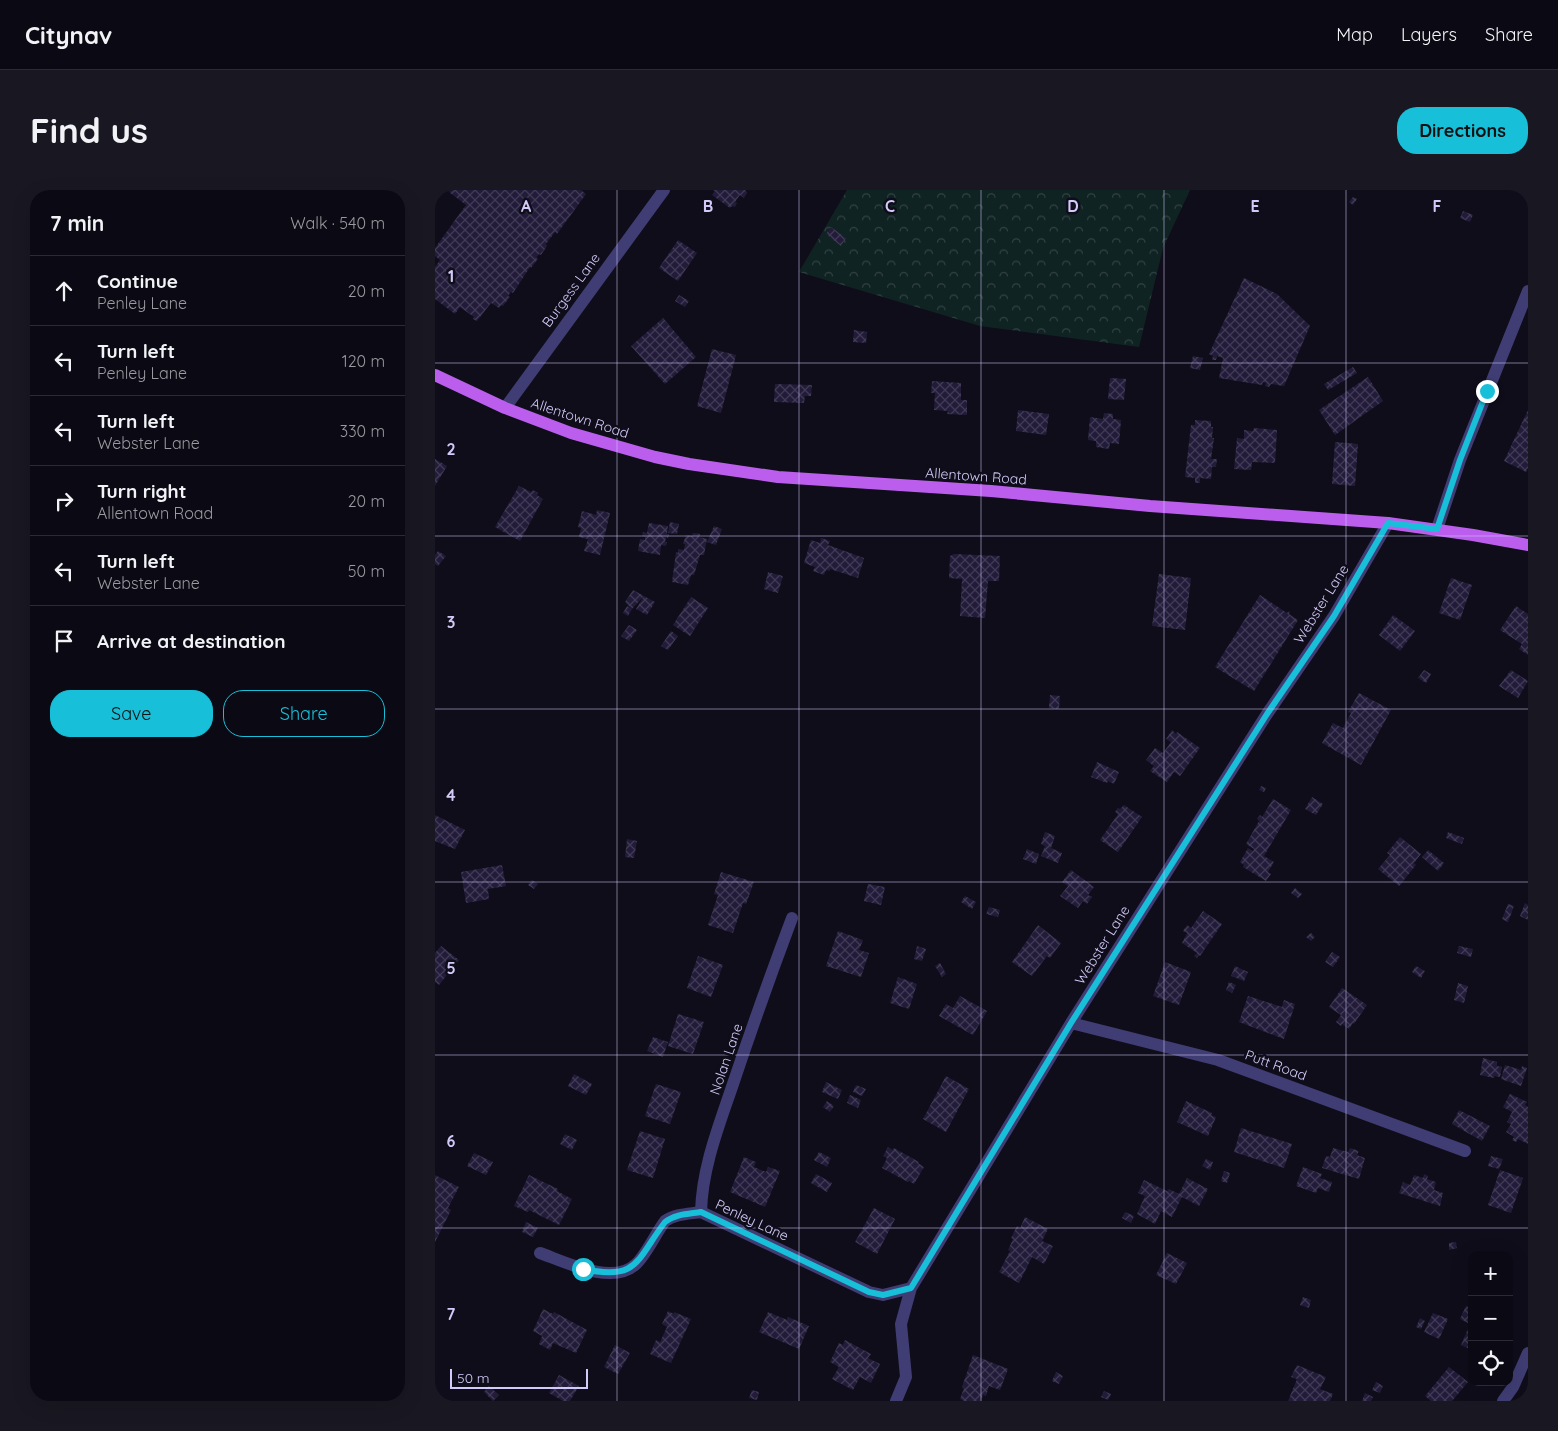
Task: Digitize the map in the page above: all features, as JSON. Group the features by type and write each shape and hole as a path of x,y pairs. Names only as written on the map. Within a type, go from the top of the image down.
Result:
{"main road":[{"name":"Allentown Road","path":"435,375 505,408 571,433 664,459 778,477 991,491 1150,506 1388,523 1437,529 1528,545"}],"street":[{"name":"Burgess Lane","path":"505,408 664,190"},
{"path":"1437,529 1460,460 1528,292"},
{"name":"Webster Lane","path":"896,1401 906,1377 901,1324 911,1288 1071,1023 1267,714 1334,616 1388,523"},
{"name":"Nolan Lane","path":"701,1212 703,1184 723,1114 751,1029 792,918"},
{"name":"Putt Road","path":"1071,1023 1217,1060 1465,1151"},
{"name":"Penley Lane","path":"540,1253 583,1269 602,1273 625,1270 636,1264 665,1222 671,1217 701,1212 869,1292 883,1295 911,1288"},
{"path":"1503,1401 1513,1387 1528,1353"}],"green space":[{"path":"847,190 1190,190 1163,248 1139,347 980,326 799,272"}],"building":[{"path":"451,190 581,190 586,194 557,234 555,232 546,244 547,246 541,255 539,254 536,258 538,259 530,267 513,293 511,292 508,296 510,297 503,306 501,305 499,308 491,303 477,321 460,307 455,314 435,299 435,267 440,260 435,256 435,248 466,205 449,192"},
{"path":"713,190 745,190 747,193 744,198 740,195 735,202 737,203 735,207 732,206 730,208 712,195 715,191"},
{"path":"1353,197 1357,199 1353,205 1349,202"},
{"path":"1463,211 1473,215 1470,222 1460,218"},
{"path":"831,227 846,238 841,246 826,234"},
{"path":"678,240 697,253 678,281 659,268"},
{"path":"1244,278 1277,294 1310,326 1284,386 1271,384 1269,387 1265,386 1266,383 1263,382 1262,385 1219,378 1223,358 1217,356 1216,360 1212,360 1213,356 1209,354"},
{"path":"679,295 689,301 685,307 675,301"},
{"path":"663,318 696,357 665,384 631,346"},
{"path":"854,330 867,332 866,343 853,342"},
{"path":"712,349 736,355 721,413 697,406"},
{"path":"1193,356 1203,358 1200,370 1190,368"},
{"path":"1353,367 1357,373 1328,390 1324,384"},
{"path":"1368,377 1383,401 1335,435 1319,410"},
{"path":"1110,378 1126,379 1124,400 1108,399"},
{"path":"932,381 961,383 961,400 967,400 967,415 947,414 948,411 934,410 935,393 931,393"},
{"path":"775,384 812,385 811,396 805,396 804,403 774,402"},
{"path":"1018,410 1049,414 1046,435 1016,431"},
{"path":"1528,410 1528,468 1526,472 1504,461"},
{"path":"1104,413 1113,414 1113,419 1121,420 1119,444 1110,443 1109,449 1096,447 1096,441 1088,440 1090,417 1103,419"},
{"path":"1195,420 1211,421 1211,427 1213,427 1212,438 1214,438 1211,459 1217,459 1216,467 1212,467 1211,479 1200,478 1200,483 1195,483 1195,478 1185,477 1191,425 1195,425"},
{"path":"1254,428 1277,430 1275,463 1252,462 1251,470 1234,469 1237,438 1244,439 1244,430 1253,431"},
{"path":"1335,442 1358,444 1355,486 1332,484"},
{"path":"435,459 447,466 435,486"},
{"path":"519,486 531,492 533,490 543,499 520,541 495,527"},
{"path":"597,510 610,513 600,555 584,551 588,539 579,537 581,528 578,527 582,511 596,515"},
{"path":"670,522 679,524 677,534 668,533"},
{"path":"649,523 668,526 667,534 669,534 668,538 666,537 666,546 661,545 660,555 638,551 640,539 645,540 645,537 642,536 643,532 647,533"},
{"path":"714,526 722,529 716,545 707,542"},
{"path":"693,533 700,534 699,537 707,539 704,555 700,555 694,575 691,575 688,585 672,582 676,552 678,553 678,549 684,550 685,544 683,544 686,535 692,536"},
{"path":"821,538 830,541 828,545 864,558 858,578 830,569 830,571 826,570 824,575 813,571 815,567 804,563 811,540 820,543"},
{"path":"438,551 446,556 438,566 435,564 435,555"},
{"path":"954,554 1000,556 999,581 988,581 985,618 960,616 962,579 949,578 950,556"},
{"path":"768,572 783,576 778,593 764,589"},
{"path":"1159,574 1191,578 1185,630 1152,626"},
{"path":"1451,578 1472,585 1460,620 1439,613"},
{"path":"633,590 644,596 632,609 625,602"},
{"path":"1260,595 1287,613 1289,611 1289,614 1298,620 1254,691 1215,667"},
{"path":"644,596 655,602 647,615 636,609"},
{"path":"691,597 708,608 690,636 673,625"},
{"path":"627,606 632,609 628,616 623,613"},
{"path":"1516,606 1528,614 1528,655 1519,649 1522,644 1500,630"},
{"path":"1393,615 1415,631 1400,651 1379,635"},
{"path":"629,625 637,630 629,641 621,636"},
{"path":"671,631 678,636 668,650 661,646"},
{"path":"1424,670 1431,674 1426,683 1418,678"},
{"path":"1511,670 1528,681 1518,698 1499,686"},
{"path":"1359,693 1391,710 1361,765 1322,743 1333,723 1343,728 1351,713 1348,712"},
{"path":"1050,695 1060,696 1059,709 1049,708"},
{"path":"1172,730 1200,748 1180,776 1174,772 1167,782 1150,771 1154,766 1146,760 1155,748 1163,753 1171,742 1166,739"},
{"path":"1097,762 1119,772 1114,784 1091,777"},
{"path":"1261,786 1266,788 1264,792 1259,790"},
{"path":"1312,797 1323,804 1316,815 1305,809"},
{"path":"1273,799 1291,810 1264,856 1274,862 1268,872 1271,874 1266,881 1243,867 1244,865 1240,862 1248,848 1253,851 1254,849 1246,844 1259,821 1257,819 1260,815 1262,817"},
{"path":"1124,805 1142,817 1118,852 1100,840 1118,814 1115,812"},
{"path":"435,815 465,830 455,849 435,841"},
{"path":"1045,832 1055,836 1051,848 1062,853 1058,863 1041,856 1045,846 1041,844"},
{"path":"1448,832 1464,838 1462,844 1446,838"},
{"path":"1400,837 1421,854 1414,863 1416,865 1399,886 1378,869 1390,855 1387,853"},
{"path":"627,839 637,841 634,858 625,857"},
{"path":"1027,849 1039,854 1036,864 1023,859"},
{"path":"1428,850 1444,863 1438,871 1422,857"},
{"path":"502,865 506,886 488,889 489,899 466,903 461,872"},
{"path":"1071,870 1094,887 1088,895 1092,897 1087,904 1083,901 1078,908 1060,896 1068,886 1062,882"},
{"path":"721,872 754,882 746,904 743,903 733,933 708,925 718,895 714,894"},
{"path":"532,880 538,884 534,889 528,885"},
{"path":"868,884 885,887 881,905 864,901"},
{"path":"1295,888 1302,894 1298,898 1291,893"},
{"path":"965,896 976,902 972,909 961,902"},
{"path":"1525,903 1528,905 1528,920 1520,916"},
{"path":"1508,904 1514,906 1508,922 1502,919"},
{"path":"989,907 1000,910 998,917 986,914"},
{"path":"1203,911 1222,924 1197,958 1194,956 1197,953 1182,943 1187,933 1183,931 1187,925 1191,928"},
{"path":"1038,925 1061,943 1050,958 1047,956 1032,976 1012,962"},
{"path":"838,931 863,940 859,950 869,953 861,977 826,966"},
{"path":"1311,933 1315,937 1311,941 1306,937"},
{"path":"441,946 459,960 439,985 435,982 435,953"},
{"path":"917,946 926,949 922,961 914,959"},
{"path":"1459,946 1473,949 1471,957 1457,953"},
{"path":"1332,952 1340,957 1333,967 1325,962"},
{"path":"698,956 723,965 711,997 687,988"},
{"path":"1165,962 1191,972 1179,1005 1153,996"},
{"path":"940,963 946,974 942,977 935,966"},
{"path":"1235,966 1248,972 1244,981 1231,976"},
{"path":"1416,966 1425,971 1421,978 1412,972"},
{"path":"898,977 917,984 909,1009 890,1003"},
{"path":"1229,982 1236,985 1232,993 1226,990"},
{"path":"1458,983 1468,986 1464,1003 1454,1000"},
{"path":"1342,988 1367,1005 1349,1029 1336,1022 1341,1015 1329,1007"},
{"path":"960,996 987,1011 973,1035 939,1016 946,1004 953,1008"},
{"path":"1248,996 1282,1007 1284,1000 1295,1004 1284,1039 1239,1022"},
{"path":"678,1014 704,1022 693,1054 668,1046"},
{"path":"653,1037 668,1042 663,1057 647,1051"},
{"path":"1483,1058 1497,1062 1497,1066 1502,1067 1500,1077 1494,1076 1494,1078 1480,1075"},
{"path":"1505,1065 1521,1070 1522,1066 1527,1068 1521,1086 1501,1079"},
{"path":"574,1074 592,1084 586,1095 568,1086"},
{"path":"946,1076 969,1089 946,1132 923,1119"},
{"path":"826,1082 842,1090 838,1099 822,1092"},
{"path":"656,1084 681,1092 670,1124 645,1116"},
{"path":"856,1085 866,1089 862,1096 853,1092"},
{"path":"1510,1094 1527,1102 1525,1105 1528,1107 1528,1144 1518,1139 1516,1142 1512,1140 1514,1137 1506,1132 1511,1124 1507,1122 1512,1112 1503,1107"},
{"path":"850,1095 861,1100 858,1108 847,1103"},
{"path":"827,1101 834,1106 830,1112 823,1107"},
{"path":"1186,1101 1212,1113 1211,1115 1216,1117 1208,1136 1177,1122"},
{"path":"1459,1110 1490,1126 1482,1141 1452,1124"},
{"path":"1241,1128 1292,1144 1284,1168 1234,1152"},
{"path":"640,1131 665,1139 653,1178 627,1170"},
{"path":"565,1134 577,1140 572,1150 560,1144"},
{"path":"888,1147 893,1150 894,1148 919,1162 924,1167 914,1184 882,1168 887,1158 883,1156"},
{"path":"1333,1148 1348,1152 1350,1148 1359,1151 1357,1155 1365,1158 1359,1179 1322,1168 1326,1156 1330,1157"},
{"path":"819,1152 831,1158 827,1167 814,1160"},
{"path":"474,1153 493,1162 486,1175 467,1166"},
{"path":"1491,1156 1503,1159 1499,1169 1488,1166"},
{"path":"744,1157 756,1162 754,1167 766,1172 768,1167 780,1171 765,1207 730,1192"},
{"path":"1206,1159 1213,1162 1210,1170 1202,1166"},
{"path":"1303,1167 1322,1174 1320,1178 1332,1182 1329,1192 1318,1188 1316,1193 1296,1186"},
{"path":"1500,1170 1523,1178 1511,1213 1488,1205"},
{"path":"1224,1171 1230,1173 1227,1183 1221,1181"},
{"path":"816,1174 832,1183 827,1192 811,1183"},
{"path":"1424,1174 1428,1176 1427,1179 1436,1182 1434,1190 1443,1193 1440,1206 1399,1193 1403,1182 1410,1185 1414,1175 1423,1178"},
{"path":"435,1175 459,1187 448,1208 451,1210 435,1242"},
{"path":"529,1175 558,1189 557,1191 572,1199 559,1225 529,1210 528,1212 514,1206"},
{"path":"1187,1178 1208,1189 1199,1206 1182,1197 1172,1217 1161,1211 1155,1224 1137,1214 1145,1196 1138,1193 1144,1180 1167,1191 1169,1189 1179,1194"},
{"path":"874,1208 895,1219 877,1254 855,1242"},
{"path":"1125,1212 1134,1216 1131,1223 1122,1218"},
{"path":"1025,1217 1048,1229 1042,1241 1053,1246 1044,1264 1032,1257 1019,1283 999,1272 1010,1251 1008,1250 1013,1239 1011,1238 1017,1226 1020,1228"},
{"path":"526,1222 538,1228 533,1237 522,1232"},
{"path":"1456,1242 1457,1248 1449,1250 1449,1243"},
{"path":"1167,1253 1187,1263 1176,1284 1156,1275"},
{"path":"1303,1297 1311,1300 1309,1308 1300,1305"},
{"path":"1466,1306 1468,1307 1468,1323 1460,1319"},
{"path":"543,1309 553,1314 554,1312 587,1330 576,1353 553,1343 550,1350 539,1344 542,1336 533,1331"},
{"path":"668,1311 691,1319 671,1363 650,1354 656,1340 660,1342 667,1327 662,1324"},
{"path":"768,1312 787,1320 788,1317 809,1326 799,1349 759,1332"},
{"path":"1433,1313 1448,1319 1439,1339 1424,1332"},
{"path":"1420,1318 1425,1321 1421,1329 1416,1327"},
{"path":"1468,1329 1468,1348 1461,1345"},
{"path":"845,1340 871,1354 868,1358 880,1364 871,1383 860,1377 853,1390 832,1379 839,1367 830,1362 839,1343 843,1345"},
{"path":"615,1345 630,1353 618,1374 604,1367"},
{"path":"973,1355 1008,1369 1000,1390 989,1386 986,1396 983,1395 981,1401 964,1401 960,1399 964,1388 962,1387"},
{"path":"1297,1365 1326,1377 1320,1389 1333,1394 1330,1401 1288,1401 1297,1379 1291,1377"},
{"path":"1449,1367 1468,1382 1452,1401 1431,1401 1425,1396"},
{"path":"1056,1372 1063,1376 1059,1384 1052,1381"},
{"path":"559,1375 579,1386 570,1401 563,1401 549,1393"},
{"path":"1376,1382 1383,1386 1380,1393 1372,1390"},
{"path":"489,1386 499,1395 493,1401 484,1392"},
{"path":"752,1390 759,1392 757,1400 749,1398"},
{"path":"1104,1391 1111,1394 1108,1400 1101,1397"},
{"path":"1365,1393 1373,1397 1371,1401 1362,1401"}],"route":[{"path":"583,1269 602,1273 625,1270 636,1264 656,1233 671,1217 701,1212 869,1292 883,1295 911,1288 1071,1023 1267,714 1334,616 1388,523 1437,529 1460,460 1487,391"}]}
